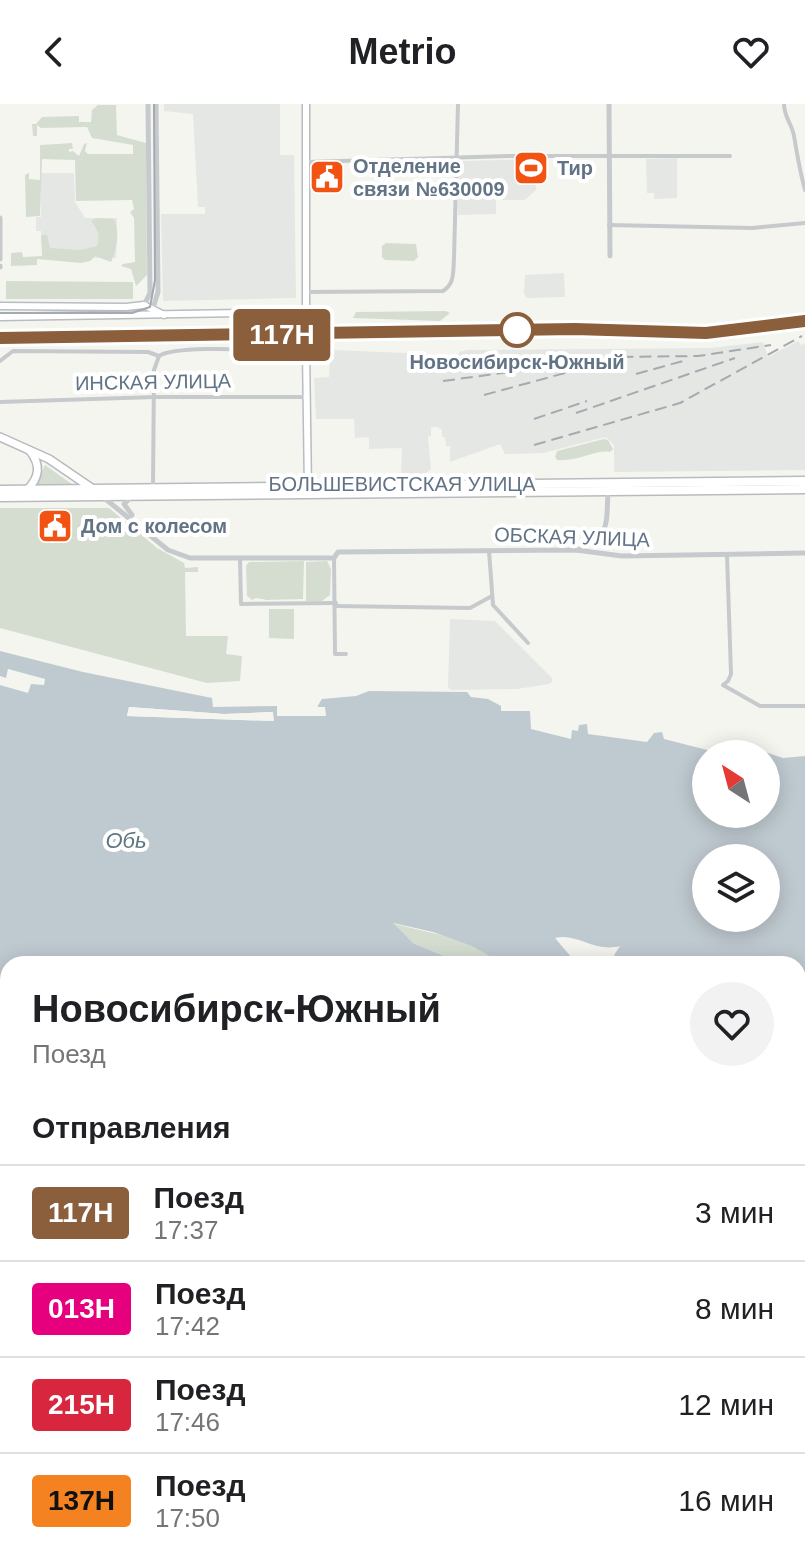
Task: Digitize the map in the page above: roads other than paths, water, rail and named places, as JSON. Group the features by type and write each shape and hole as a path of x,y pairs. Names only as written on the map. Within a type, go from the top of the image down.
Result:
{"highway":[{"name":"БОЛЬШЕВИСТСКАЯ УЛИЦА","path":"0,495 805,481"},
{"name":"БОЛЬШЕВИСТСКАЯ УЛИЦА","path":"0,495 27,490 153,487 608,491 805,489"}],"main road":[{"path":"306,104 308,489"},
{"path":"0,306 144,305 164,315"},
{"path":"138,317 153,308"},
{"path":"0,317 306,312"},
{"path":"0,437 49,459 101,495"},
{"path":"27,490 37,478 38,464 29,449"},
{"path":"38,464 49,459"}],"street":[{"path":"144,305 150,293 148,104"},
{"path":"153,308 158,292 156,104"},
{"path":"306,292 443,291 449,287 453,280 458,104"},
{"path":"609,104 610,256"},
{"path":"784,104 805,190"},
{"path":"306,162 730,156"},
{"path":"798,164 805,161"},
{"path":"0,218 0,259"},
{"path":"609,225 752,228 805,223"},
{"path":"0,361 13,351 148,352 159,356"},
{"path":"153,487 154,370 159,356 167,352 187,351 294,351 306,354"},
{"name":"ИНСКАЯ УЛИЦА","path":"0,402 155,397 307,397"},
{"path":"576,550 595,542 605,530 608,491"},
{"path":"101,495 157,542 180,556 334,558 335,654 346,654"},
{"path":"135,495 125,502 125,507 157,542"},
{"name":"ОБСКАЯ УЛИЦА","path":"334,558 338,552 576,550 622,556 805,553"},
{"path":"489,551 492,596 497,611 528,643"},
{"path":"727,555 731,674 723,685 757,705 805,706"},
{"path":"240,559 241,604 470,608 492,596"}],"water":[{"name":"Обь","path":"0,651 83,672 212,698 213,707 277,706 277,715 325,716 325,707 317,707 322,699 356,696 369,691 467,692 471,697 488,699 501,706 501,711 530,711 531,729 571,739 572,730 578,731 579,725 587,724 588,734 647,742 654,733 662,732 664,739 692,746 692,828 780,828 780,757 805,756 805,956 615,956 620,946 602,947 563,937 555,938 570,956 490,956 433,932 393,923 413,943 445,956 0,956","holes":["129,707 224,714 273,712 273,721 127,716"]}],"tram line":[{"path":"0,313 132,313 150,307 155,280 154,104"}],"railway":[{"path":"314,334 575,329 706,333 805,321"},
{"path":"534,445 680,403 802,336"},
{"path":"0,340 301,337"},
{"path":"443,381 621,357 698,356 771,345"},
{"path":"576,413 735,358"},
{"path":"636,374 683,361"},
{"path":"484,395 565,373"},
{"path":"534,419 587,401"}],"train":[{"name":"117Н","path":"0,338 575,329 706,333 805,321"}],"place":[{"name":"Тир","path":"531,168"},
{"name":"Отделение связи №630009","path":"327,177"},
{"name":"Новосибирск-Южный","path":"517,330"},
{"name":"Дом с колесом","path":"55,526"}]}
